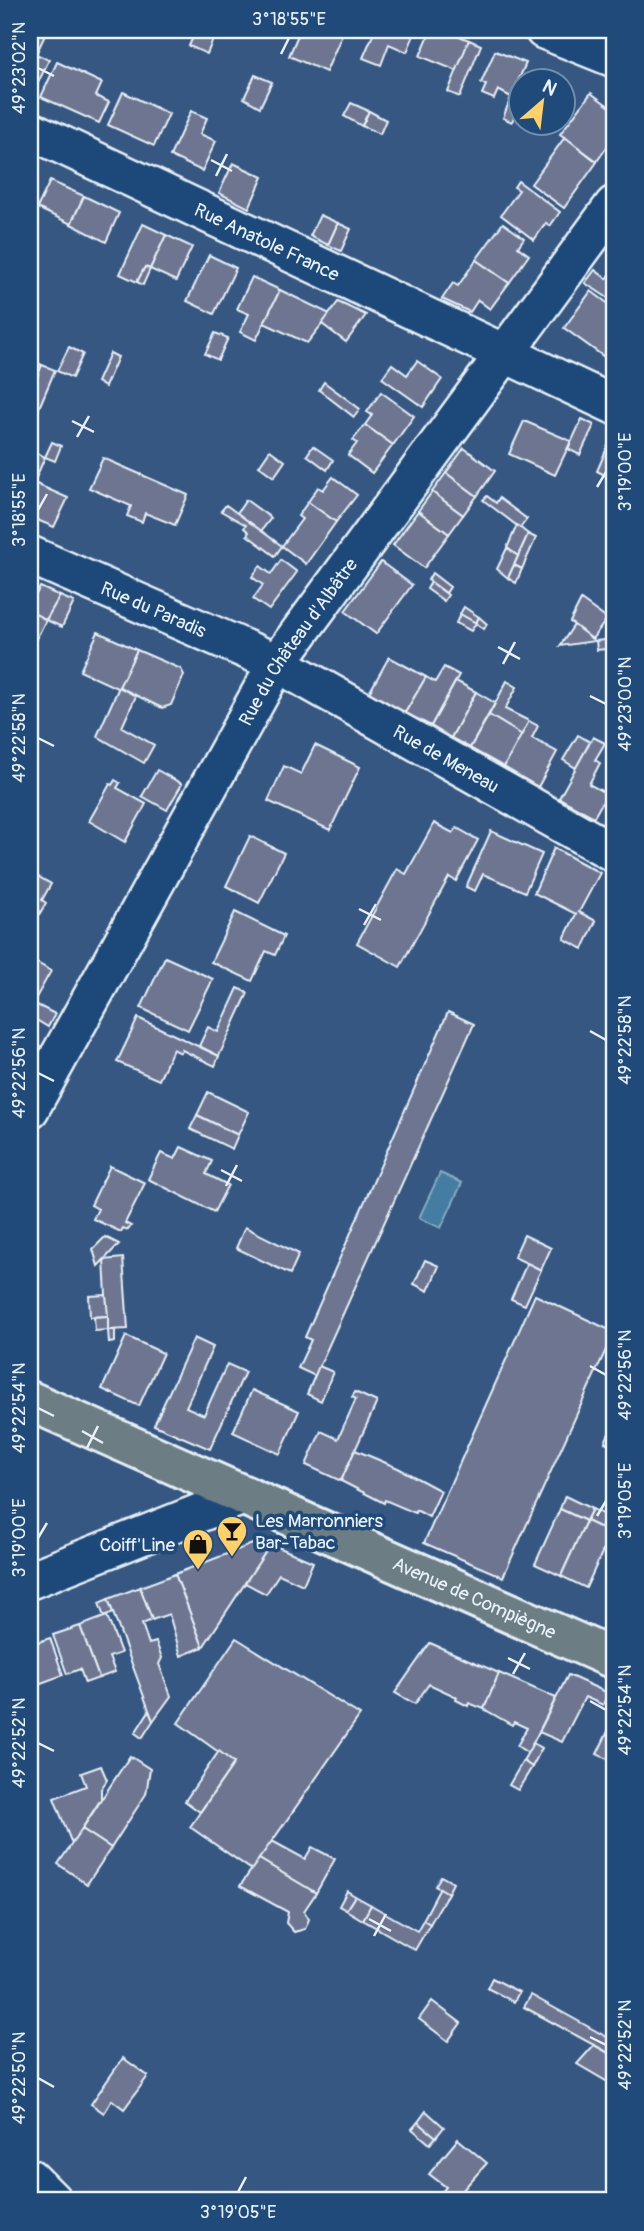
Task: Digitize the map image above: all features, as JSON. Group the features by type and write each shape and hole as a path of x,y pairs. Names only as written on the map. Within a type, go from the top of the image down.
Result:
{"main road":[{"name":"Avenue de Compiègne","path":"30,1401 614,1659"}],"street":[{"path":"544,30 614,58"},
{"name":"Rue Anatole France","path":"30,130 614,405"},
{"name":"Rue du Château d'Albâtre","path":"30,1110 277,663 614,205"},
{"name":"Rue du Paradis","path":"30,555 277,663"},
{"name":"Rue de Meneau","path":"277,663 614,853"},
{"path":"30,1580 245,1495"},
{"path":"30,2178 53,2201"}],"water":[{"path":"440,1173 462,1183 441,1228 419,1218"}],"building":[{"path":"30,30 46,33 36,54 49,60 33,93 30,92"},
{"path":"196,30 217,30 207,54 189,46"},
{"path":"300,30 344,30 326,72 289,56"},
{"path":"375,30 416,30 407,52 389,44 381,65 363,58"},
{"path":"431,30 445,30 469,40 457,71 420,56"},
{"path":"469,40 481,45 460,97 448,92"},
{"path":"495,51 526,63 525,66 508,66 508,95 498,90 494,99 482,94 486,85 481,83"},
{"path":"57,62 102,83 96,96 109,102 99,123 41,97"},
{"path":"255,75 272,82 260,107 244,98"},
{"path":"123,92 169,114 154,146 108,125"},
{"path":"591,93 614,110 614,137 597,161 563,136 578,136 578,110"},
{"path":"351,103 369,111 362,126 344,116"},
{"path":"508,105 508,120 503,118"},
{"path":"191,111 207,118 200,134 216,141 202,171 170,156"},
{"path":"369,111 386,120 380,134 362,126"},
{"path":"565,137 597,162 564,208 531,184"},
{"path":"233,163 263,177 249,208 219,193"},
{"path":"50,181 84,196 71,224 37,208"},
{"path":"518,181 560,212 550,226 546,223 534,240 501,215 519,190 514,187"},
{"path":"84,196 119,213 106,242 71,224"},
{"path":"320,215 338,223 328,245 310,236"},
{"path":"338,223 351,229 341,251 328,245"},
{"path":"503,223 524,238 518,247 529,255 509,283 476,260"},
{"path":"143,224 166,235 150,269 145,267 137,282 120,274"},
{"path":"166,235 192,247 176,281 150,269"},
{"path":"209,255 236,268 214,314 187,301"},
{"path":"476,260 509,283 490,309 478,300 470,312 442,299 453,283 458,286"},
{"path":"145,267 150,269 143,285 137,282"},
{"path":"614,269 614,302 585,283 595,270 607,279"},
{"path":"252,277 280,290 256,340 240,332 249,314 237,309"},
{"path":"280,290 330,314 307,343 264,323"},
{"path":"591,291 614,308 614,336 610,342 612,344 603,356 564,328"},
{"path":"338,302 366,315 346,342 322,324"},
{"path":"215,333 228,338 218,360 205,354"},
{"path":"69,347 83,354 72,378 57,371"},
{"path":"110,353 118,357 105,387 97,382"},
{"path":"30,359 42,365 33,387 30,386"},
{"path":"417,361 442,379 423,407 382,378 392,364 407,375"},
{"path":"42,365 55,370 30,429 30,394"},
{"path":"324,382 360,409 354,417 319,390"},
{"path":"381,392 414,416 393,445 365,425 372,415 367,412"},
{"path":"582,419 594,425 580,455 568,449"},
{"path":"524,421 571,441 555,475 509,454"},
{"path":"365,425 393,445 372,473 348,455 357,443 353,440"},
{"path":"614,435 614,480 597,471"},
{"path":"52,442 61,446 55,461 45,457"},
{"path":"313,446 333,460 327,470 307,455"},
{"path":"464,448 495,471 477,496 446,473"},
{"path":"30,450 45,457 35,480 30,478"},
{"path":"270,450 285,461 274,477 259,466"},
{"path":"103,458 188,495 175,525 145,513 142,522 127,516 131,506 89,488"},
{"path":"446,473 477,496 463,515 432,492"},
{"path":"333,477 357,495 336,522 308,502 318,487 323,490"},
{"path":"34,483 68,498 54,527 30,517 30,493"},
{"path":"432,492 463,515 449,534 418,511"},
{"path":"487,496 496,503 499,498 527,519 520,528 483,500"},
{"path":"246,500 271,518 261,531 237,513"},
{"path":"308,502 336,522 306,564 282,546 302,519 298,516"},
{"path":"226,505 282,546 275,556 247,535 249,532 244,528 246,525 221,511"},
{"path":"418,511 449,534 424,568 393,545"},
{"path":"517,525 528,534 518,556 507,548"},
{"path":"528,534 536,538 522,569 514,565"},
{"path":"507,548 518,556 508,578 497,569"},
{"path":"281,560 297,572 269,610 253,599 263,585 252,577 260,566 271,574"},
{"path":"381,562 412,585 376,634 345,611"},
{"path":"514,565 522,569 516,583 508,578"},
{"path":"432,573 450,587 446,593 428,580"},
{"path":"431,582 448,595 444,601 427,589"},
{"path":"40,587 60,596 46,620 30,611 30,605"},
{"path":"60,596 74,602 62,627 46,620"},
{"path":"581,600 607,619 592,639 570,622"},
{"path":"464,607 479,617 476,623 460,614"},
{"path":"30,611 46,620 30,651"},
{"path":"460,614 476,623 471,631 456,623"},
{"path":"479,617 487,624 484,629 476,623"},
{"path":"574,625 592,639 595,641 560,646"},
{"path":"98,632 137,650 119,689 80,671"},
{"path":"614,639 614,648 597,650 596,641"},
{"path":"137,650 181,669 184,675 171,705 162,708 119,687"},
{"path":"389,657 426,677 405,713 369,693"},
{"path":"444,667 459,675 431,726 405,713 426,677 435,682"},
{"path":"456,681 476,692 451,738 431,726"},
{"path":"507,681 517,687 505,709 529,721 522,735 489,715"},
{"path":"119,687 136,696 122,727 154,745 144,763 97,736"},
{"path":"476,692 495,703 470,748 451,738"},
{"path":"489,715 522,735 504,767 470,748"},
{"path":"529,721 538,726 532,738 557,752 538,787 504,767"},
{"path":"578,735 590,742 576,768 563,760"},
{"path":"593,737 605,743 595,760 600,763 589,784 607,794 594,817 559,798"},
{"path":"315,745 360,767 330,830 268,801 284,766 301,774"},
{"path":"157,770 182,784 167,810 142,796"},
{"path":"115,780 120,783 117,788 146,804 125,842 89,821"},
{"path":"434,823 453,833 457,828 478,840 456,881 449,877 400,967 357,943 397,869 406,874"},
{"path":"491,831 542,854 525,892 483,874 475,891 466,887"},
{"path":"250,836 284,853 259,903 226,886"},
{"path":"554,848 600,873 579,912 596,921 583,949 564,939 576,914 534,893"},
{"path":"30,872 51,884 42,900 46,903 34,923 30,921"},
{"path":"235,912 284,936 275,955 266,951 252,981 211,962"},
{"path":"165,957 213,979 188,1030 141,1008"},
{"path":"30,959 51,971 33,1003 55,1014 48,1027 30,1016"},
{"path":"238,988 248,993 219,1056 199,1046 208,1027 218,1032"},
{"path":"448,1012 474,1024 315,1376 298,1368 311,1340 305,1337"},
{"path":"138,1018 219,1056 215,1066 182,1050 181,1053 173,1049 159,1080 117,1062"},
{"path":"208,1092 249,1112 238,1135 197,1115"},
{"path":"197,1115 238,1135 232,1149 190,1129"},
{"path":"181,1147 212,1161 206,1174 228,1185 214,1212 148,1179 161,1153 175,1159"},
{"path":"110,1166 145,1183 125,1223 131,1226 128,1230 123,1228 121,1232 93,1219 98,1209 91,1205"},
{"path":"245,1227 299,1254 290,1274 236,1248"},
{"path":"524,1235 551,1248 541,1270 514,1257"},
{"path":"105,1237 119,1244 98,1266 93,1249"},
{"path":"123,1258 128,1329 108,1330 104,1260"},
{"path":"425,1260 439,1266 428,1291 414,1284"},
{"path":"527,1263 541,1270 525,1305 511,1299"},
{"path":"106,1295 108,1316 90,1317 89,1296"},
{"path":"535,1295 614,1332 503,1577 424,1543"},
{"path":"108,1316 108,1330 95,1331 94,1317"},
{"path":"108,1330 115,1330 115,1342 109,1343"},
{"path":"126,1336 163,1353 139,1406 102,1389"},
{"path":"194,1338 213,1347 186,1407 204,1415 227,1364 245,1372 210,1449 154,1425"},
{"path":"614,1358 614,1376 608,1373"},
{"path":"319,1366 333,1372 321,1401 307,1394"},
{"path":"252,1390 299,1411 280,1454 233,1432"},
{"path":"355,1392 377,1402 341,1481 306,1465 321,1431 338,1439 356,1399 352,1397"},
{"path":"611,1429 614,1430 614,1447 605,1442"},
{"path":"355,1450 398,1468 441,1491 429,1517 385,1500 384,1503 341,1481"},
{"path":"565,1496 592,1509 586,1521 560,1509"},
{"path":"560,1509 586,1521 561,1576 535,1564"},
{"path":"592,1509 614,1519 611,1533 586,1521"},
{"path":"586,1521 611,1533 586,1588 561,1576"},
{"path":"255,1543 271,1544 203,1647 175,1574"},
{"path":"271,1544 313,1562 303,1585 279,1574 266,1594 245,1583"},
{"path":"175,1574 203,1647 181,1656 169,1614 152,1620 140,1587"},
{"path":"140,1587 152,1620 142,1624 149,1644 156,1642 162,1658 159,1664 171,1696 153,1721 108,1599"},
{"path":"108,1599 113,1613 104,1617 99,1603"},
{"path":"107,1616 121,1653 109,1657 115,1672 99,1678 80,1626"},
{"path":"80,1626 99,1678 85,1683 80,1669 67,1674 53,1635"},
{"path":"50,1638 63,1675 30,1687 30,1645"},
{"path":"236,1638 360,1715 252,1870 190,1827 234,1763 178,1723"},
{"path":"430,1643 499,1673 484,1709 469,1703 468,1706 456,1700 457,1697 429,1684 415,1704 395,1693"},
{"path":"499,1673 556,1698 528,1753 517,1746 527,1728 514,1722 512,1725 484,1709"},
{"path":"568,1675 608,1693 603,1705 585,1697 562,1742 539,1732"},
{"path":"149,1711 153,1721 142,1738 135,1733"},
{"path":"614,1719 614,1762 597,1754"},
{"path":"533,1743 542,1748 532,1767 523,1761"},
{"path":"219,1751 234,1763 200,1812 185,1801"},
{"path":"130,1756 150,1769 146,1794 111,1848 82,1829"},
{"path":"523,1761 532,1767 518,1790 509,1785"},
{"path":"101,1766 107,1780 101,1789 101,1799 72,1844 54,1798 86,1786 81,1773"},
{"path":"614,1815 614,1832 607,1828"},
{"path":"82,1829 111,1848 87,1884 58,1864"},
{"path":"272,1841 305,1859 312,1847 335,1859 316,1893 259,1859"},
{"path":"259,1859 316,1893 304,1911 309,1919 305,1929 294,1932 286,1923 288,1912 240,1886"},
{"path":"441,1876 453,1883 448,1893 435,1886"},
{"path":"440,1888 448,1893 430,1924 423,1920"},
{"path":"347,1891 355,1896 346,1910 339,1906"},
{"path":"355,1896 371,1905 363,1920 346,1910"},
{"path":"371,1905 417,1931 423,1920 430,1924 415,1950 363,1920"},
{"path":"492,1978 519,1992 514,2002 487,1988"},
{"path":"531,1995 614,2041 614,2056 524,2007"},
{"path":"432,2001 461,2023 448,2041 419,2019"},
{"path":"594,2045 614,2056 613,2085 577,2064"},
{"path":"123,2058 148,2076 124,2109 112,2100 104,2113 91,2104"},
{"path":"426,2111 444,2127 436,2137 418,2122"},
{"path":"418,2122 436,2137 430,2144 412,2129"},
{"path":"458,2139 487,2163 453,2201 441,2201 437,2198 446,2187 429,2174"}],"place":[{"name":"Les Marronniers Bar-Tabac","path":"232,1558"},
{"name":"Coiff'Line","path":"198,1571"}]}
